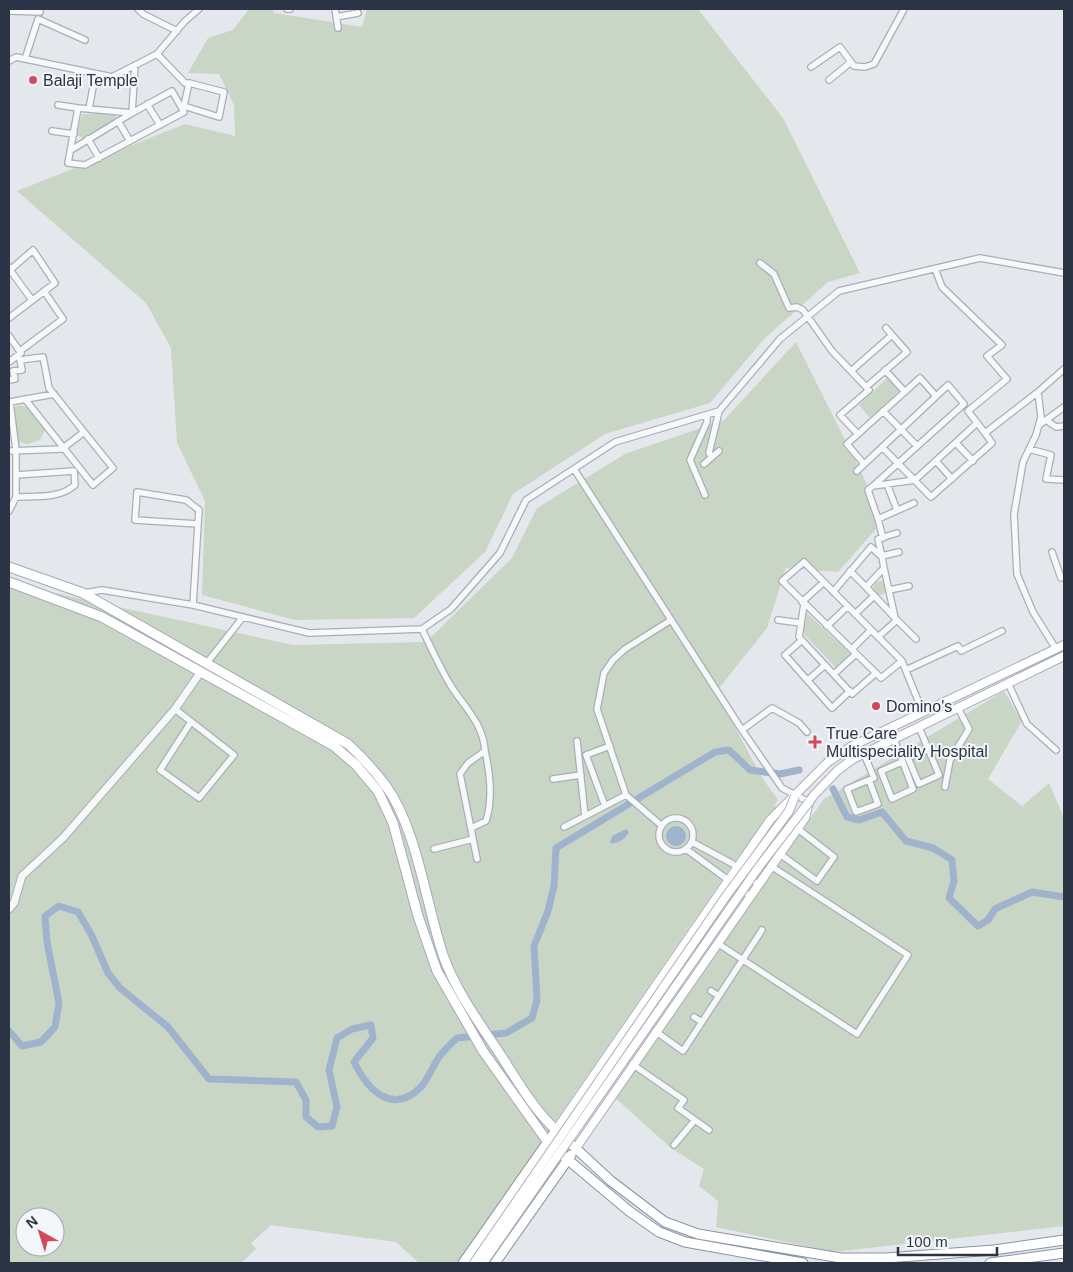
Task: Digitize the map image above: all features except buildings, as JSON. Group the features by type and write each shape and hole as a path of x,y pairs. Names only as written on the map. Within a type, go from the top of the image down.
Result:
{"main road":[{"path":"9,567 83,593 348,744 366,761 387,788 410,837 444,956 478,1021 519,1083 556,1130 611,1180 665,1222 698,1234 840,1258 886,1258 994,1250 1064,1240"},
{"path":"9,582 102,617 334,746 356,765 378,791 393,823 418,916 437,971 483,1051 547,1141 629,1211 659,1232 685,1242 803,1263"},
{"path":"463,1263 770,820 840,753 1064,645"},
{"path":"483,1263 758,868 809,802 838,770 864,754 1064,656"},
{"path":"923,713 928,722"},
{"path":"474,1263 724,899 789,811 795,796"},
{"path":"495,1263 655,1031 798,829 807,815 809,802"},
{"path":"990,1263 1064,1253"}],"street":[{"path":"138,9 143,14 177,31"},
{"path":"9,61 16,57 112,77 157,54 199,9"},
{"path":"335,9 338,28"},
{"path":"811,67 840,47 854,66 864,67 874,64 904,9"},
{"path":"9,11 41,10 25,59"},
{"path":"336,17 358,13"},
{"path":"38,19 85,40"},
{"path":"157,54 188,83 224,92 219,117 184,106 188,83"},
{"path":"828,80 851,62"},
{"path":"132,112 135,65"},
{"path":"89,109 92,87"},
{"path":"71,150 132,112 172,91 184,112 86,165 68,164 78,108"},
{"path":"148,104 160,125"},
{"path":"58,105 132,112"},
{"path":"118,121 130,141"},
{"path":"52,131 74,134"},
{"path":"88,139 99,158"},
{"path":"9,318 44,291 55,282 33,250 9,268 32,300"},
{"path":"712,457 709,453 709,448 718,411 780,339 839,291 980,258 1064,273"},
{"path":"760,262 774,274 789,308 797,307 808,316 832,351 869,390 840,416 855,431"},
{"path":"935,268 942,287 1002,345 987,356 1007,379 968,411"},
{"path":"9,362 21,353 20,351 63,319 44,291"},
{"path":"866,387 907,352 886,328"},
{"path":"851,371 892,335"},
{"path":"9,336 20,351"},
{"path":"9,380 15,379 13,371 22,370 20,360 43,357 49,388 113,468 93,484 77,469 64,447 25,399"},
{"path":"985,433 1038,392 1064,369"},
{"path":"885,370 905,392"},
{"path":"864,464 847,444 920,378 936,396"},
{"path":"857,471 864,464 901,429 936,396 948,384 992,443 931,497 882,447"},
{"path":"1038,392 1040,399 1039,426 1023,462 1014,514 1017,574 1033,612 1056,649"},
{"path":"9,511 16,497 16,450 9,402 54,394"},
{"path":"883,538 868,490 964,404"},
{"path":"1039,426 1064,407"},
{"path":"83,593 102,590 193,605 309,634 422,630 451,609 500,553 526,500 615,442 718,411"},
{"path":"883,411 917,446"},
{"path":"705,495 690,460 707,422 707,415"},
{"path":"1046,420 1056,427 1064,426"},
{"path":"873,486 915,480 977,423"},
{"path":"9,451 64,447 84,432"},
{"path":"956,442 973,460"},
{"path":"1029,449 1051,455 1046,479 1064,480"},
{"path":"704,464 719,451"},
{"path":"936,461 952,479"},
{"path":"16,475 77,469"},
{"path":"16,497 58,495 67,492 75,484 77,469"},
{"path":"574,469 742,730 782,788 809,802"},
{"path":"887,484 897,510"},
{"path":"193,605 199,510 186,500 137,492 135,520 198,524"},
{"path":"878,519 914,503"},
{"path":"896,619 878,539 897,533"},
{"path":"833,592 871,547 882,557"},
{"path":"882,557 899,552"},
{"path":"1052,552 1061,578 1064,577"},
{"path":"902,661 881,678 782,582 804,562 902,661 923,713"},
{"path":"866,587 884,568"},
{"path":"850,571 916,639"},
{"path":"824,582 803,603 799,637 852,694 876,673"},
{"path":"889,590 909,586"},
{"path":"856,614 874,596"},
{"path":"827,626 848,606"},
{"path":"206,664 242,617"},
{"path":"878,637 896,619"},
{"path":"662,826 626,795 597,709 604,673 625,649 671,620"},
{"path":"778,620 801,623"},
{"path":"422,630 451,686 474,715 484,738 488,765 490,808 486,821 471,828"},
{"path":"834,674 871,630"},
{"path":"906,670 958,646 961,651 1002,630"},
{"path":"802,640 785,654 832,708 850,691"},
{"path":"808,680 825,665"},
{"path":"9,909 14,903 22,876 63,838 175,709 200,673"},
{"path":"1008,683 1027,724 1056,750"},
{"path":"742,730 772,708 799,723 806,732"},
{"path":"945,787 950,760 969,729 958,708"},
{"path":"175,709 234,755 199,798 160,770 191,722"},
{"path":"918,727 928,749 939,775 919,784 908,758 928,749"},
{"path":"894,739 913,789 892,799 881,771 902,762"},
{"path":"577,741 585,816"},
{"path":"579,757 610,746"},
{"path":"477,859 460,774 468,763 485,751"},
{"path":"864,754 874,778 847,788 856,812 878,804 869,780"},
{"path":"586,755 605,806"},
{"path":"553,779 581,775"},
{"path":"564,827 626,795"},
{"path":"676,818 687,821 693,831 692,842 686,849 673,852 663,847 659,837 662,826 670,819 676,818"},
{"path":"780,854 817,880 834,857 798,829"},
{"path":"434,849 473,839"},
{"path":"692,842 736,867 758,885"},
{"path":"686,849 750,896"},
{"path":"717,943 857,1034 908,955 771,866"},
{"path":"655,1031 683,1051 762,930"},
{"path":"711,991 719,996"},
{"path":"694,1017 702,1022"},
{"path":"632,1064 684,1100 678,1108 709,1130"},
{"path":"674,1145 695,1120"}],"green space":[{"path":"249,9 272,9 274,13 362,27 367,9 698,9 783,118 860,273 828,282 764,339 710,403 605,434 513,494 485,552 414,618 295,620 202,595 205,501 177,443 171,348 146,303 17,191 185,124 235,136 234,105 219,74 188,73 208,38 233,30"},
{"path":"115,113 116,120 85,139 77,135 82,114"},
{"path":"796,342 871,492 876,529 838,572 786,568 767,628 716,692 761,776 778,800 775,805 776,808 733,864 458,1263 419,1263 396,1242 271,1225 251,1243 256,1249 241,1263 9,1263 9,583 293,645 426,642 512,558 537,508 625,454 724,420"},
{"path":"887,378 899,391 870,418 859,405"},
{"path":"18,405 27,407 45,430 40,440 28,444 18,442 14,408"},
{"path":"880,581 885,583 887,588 885,593 880,595 875,593 873,588 875,583"},
{"path":"807,613 851,654 837,669 803,633"},
{"path":"1004,691 1022,721 988,779 1022,806 1049,783 1064,818 1064,1226 833,1252 716,1227 718,1201 699,1186 704,1169 671,1148 613,1096 824,799"}],"water":[{"path":"676,826 683,829 686,836 683,843 676,846 669,843 666,836 669,829"},
{"path":"626,829 629,832 624,839 616,843 610,843 612,836"}],"waterway":[{"path":"9,1031 22,1046 41,1042 55,1027 59,1003 47,942 45,916 59,906 78,912 91,934 108,973 120,988 168,1027 209,1079 296,1082 306,1100 306,1117 318,1127 332,1126 337,1107 329,1070 337,1038 352,1029 371,1025 373,1038 354,1062 366,1082 382,1096 400,1099 421,1087 439,1057 457,1038 506,1033 532,1018 537,1000 534,946 548,911 554,886 556,848 715,752 729,750 750,770 780,774 799,770"},
{"path":"833,789 847,817 859,820 882,812 906,841 933,848 952,860 954,881 949,898 978,926 988,920 995,909 1032,892 1064,897"}],"place":[{"name":"Balaji Temple","path":"33,80"},
{"name":"Domino's","path":"876,706"},
{"name":"True Care Multispeciality Hospital","path":"815,742"}]}
